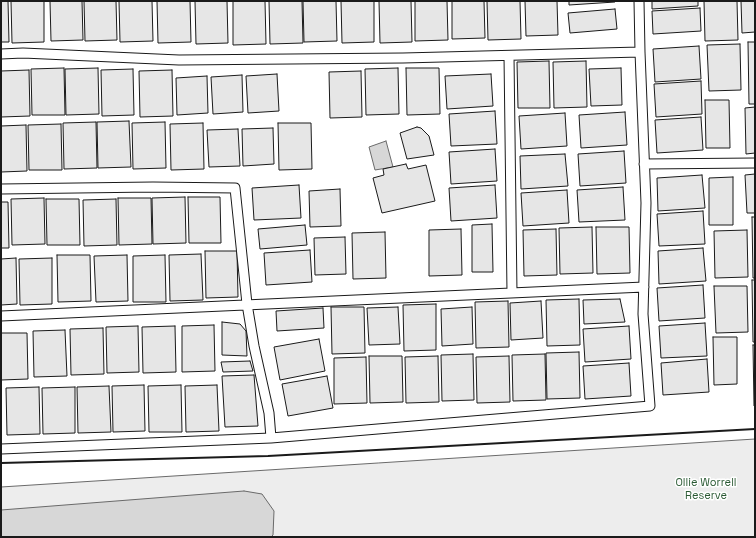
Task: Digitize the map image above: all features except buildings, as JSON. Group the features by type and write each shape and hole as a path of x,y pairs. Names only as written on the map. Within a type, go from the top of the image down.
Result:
{"lane":[{"path":"1,449 271,438 650,406 643,314 646,203 639,1"},
{"path":"1,54 23,53 179,60 395,58 640,52"},
{"path":"509,56 512,293"},
{"path":"644,164 755,163"},
{"path":"1,190 153,187 235,188 254,346 269,413 271,438"},
{"path":"1,316 644,287"}],"green space":[{"name":"Ollie Worrell Reserve","path":"755,439 755,537 1,537 1,487"}],"shaded area":[{"path":"386,141 393,167 375,170 369,147"},
{"path":"244,491 262,494 274,511 273,535 271,537 1,537 1,510"}],"wall":[{"path":"1,463 268,456 755,429"}]}
